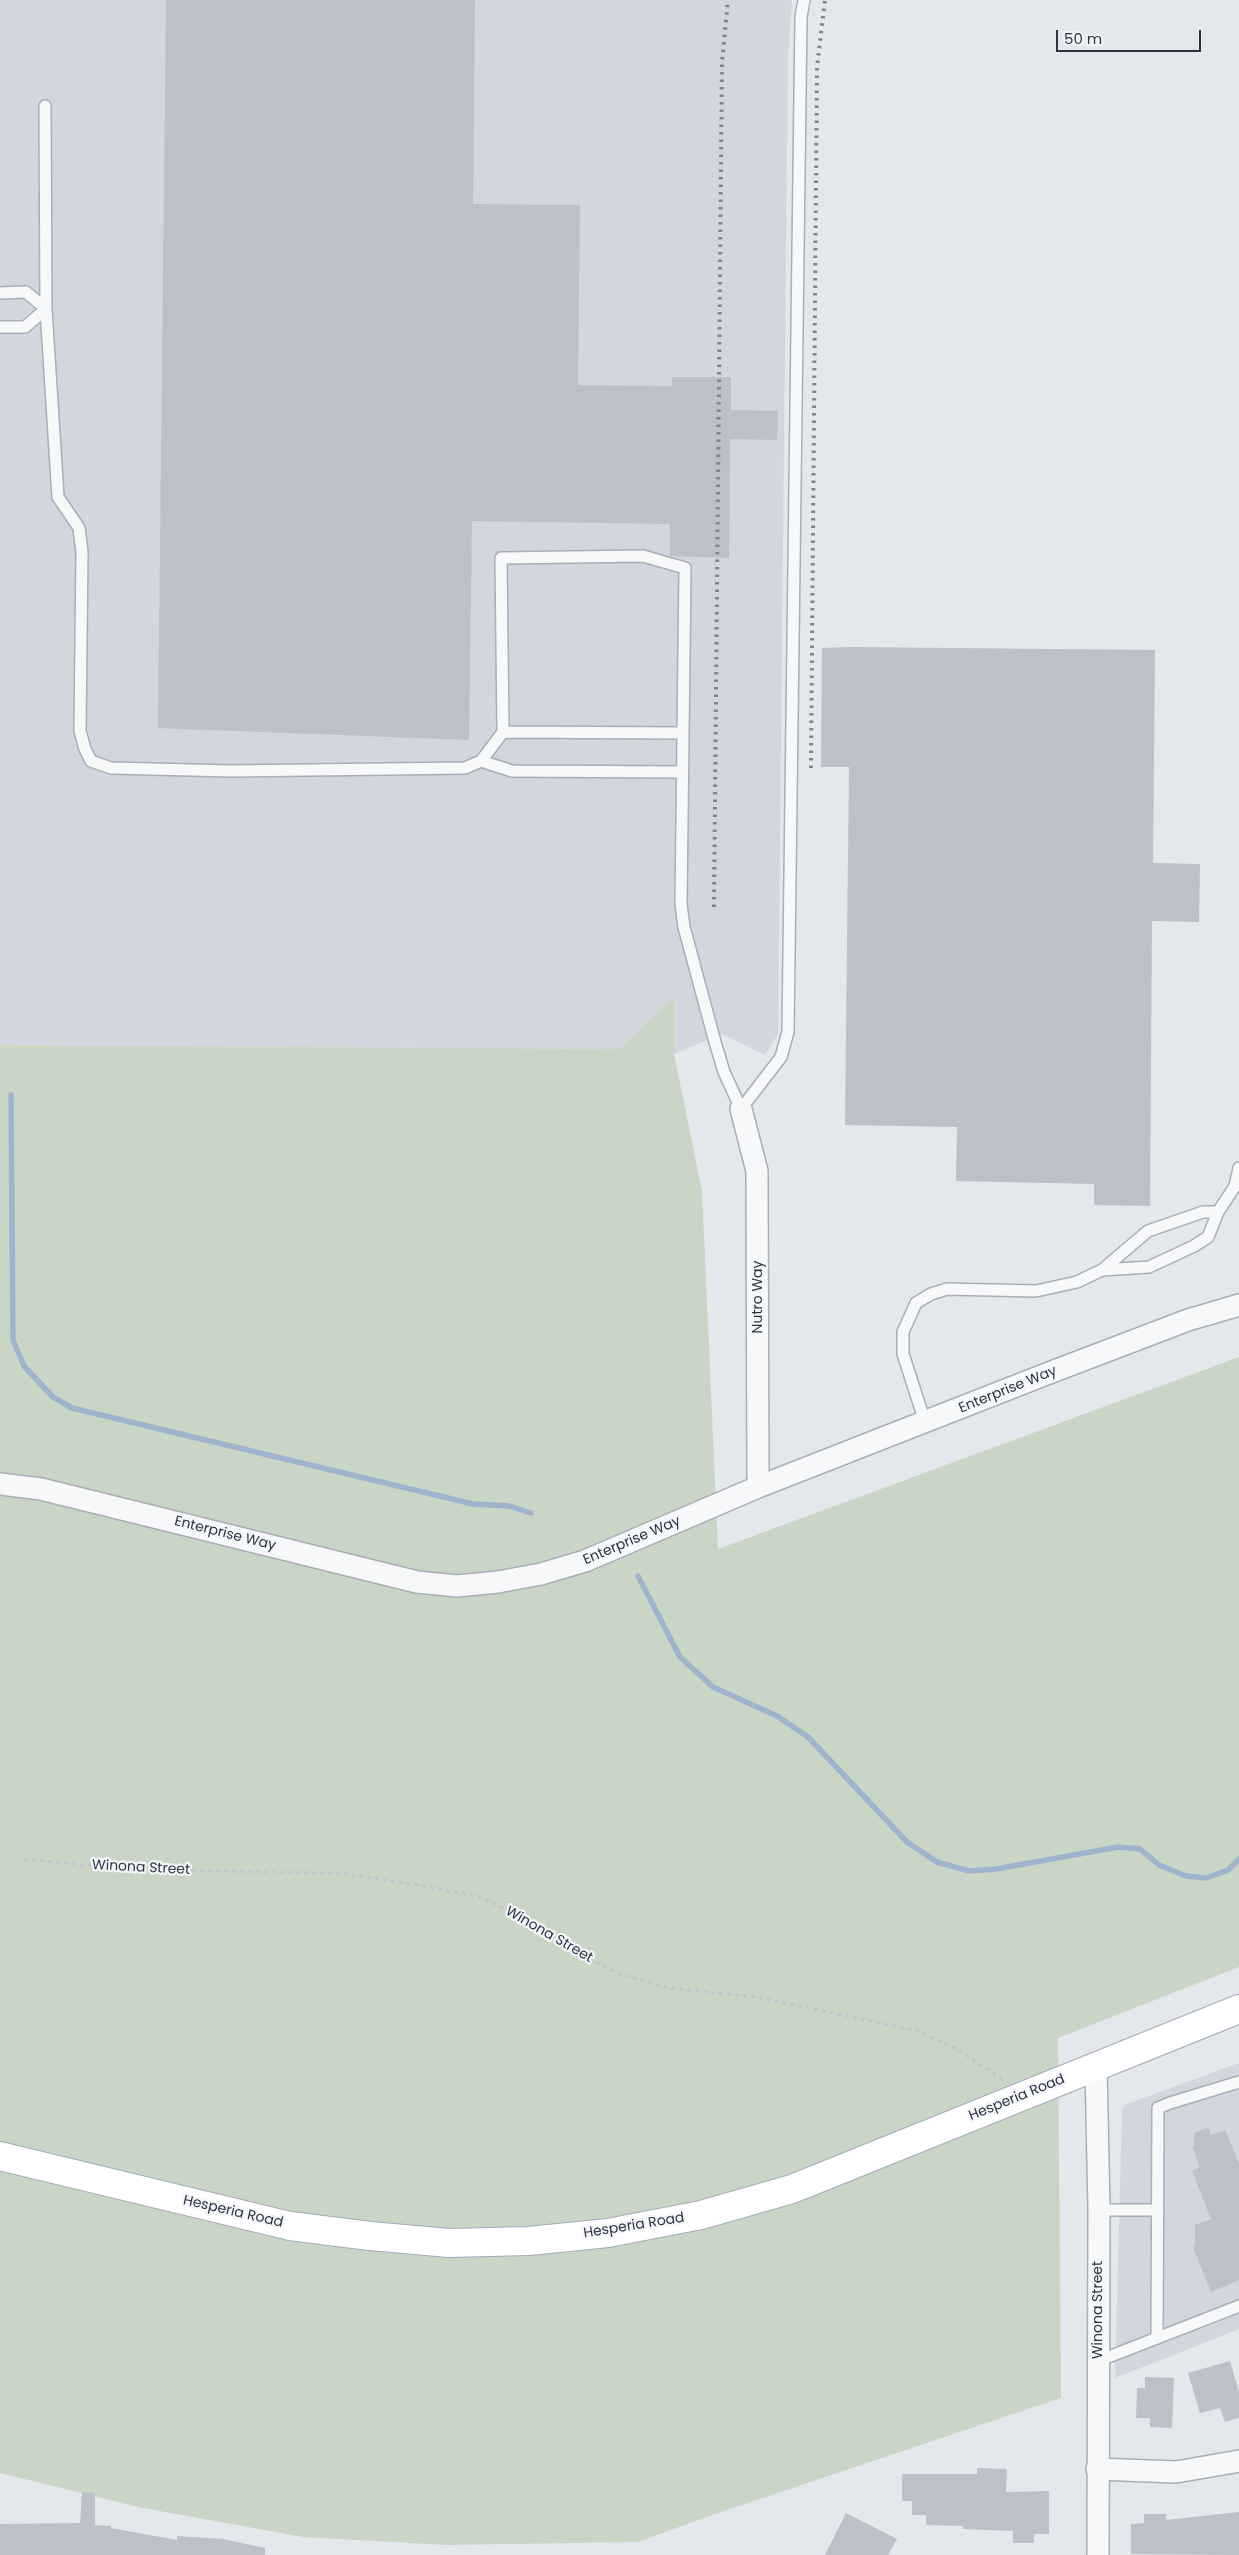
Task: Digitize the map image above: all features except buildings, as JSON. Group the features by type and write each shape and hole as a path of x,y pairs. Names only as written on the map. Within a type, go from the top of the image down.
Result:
{"main road":[{"name":"Hesperia Road","path":"0,2156 290,2226 450,2243 529,2241 608,2233 692,2217 792,2189 1239,2008"}],"street":[{"name":"Nutro Way","path":"741,1109 757,1171 758,1487"},
{"name":"Enterprise Way","path":"0,1484 40,1490 417,1582 457,1586 541,1574 586,1561 758,1487 1188,1320 1239,1305"},
{"name":"Winona Street","path":"1096,2066 1099,2210 1098,2555"},
{"path":"1098,2469 1176,2472 1239,2461"}],"lane":[{"path":"482,762 503,732 501,558 643,556 685,568 680,875 684,927 724,1072 741,1109 781,1057 788,1032 801,57 804,0"},
{"path":"45,106 46,309 58,498 79,528 82,552 80,730 85,750 91,760 111,768 231,772 465,768 482,762 512,770 682,772"},
{"path":"0,293 26,292 46,309"},
{"path":"0,327 25,327 46,309"},
{"path":"503,732 682,733"},
{"path":"1102,1270 1149,1267 1194,1246 1208,1237 1218,1212 1235,1186 1239,1168"},
{"path":"926,1422 902,1354 903,1332 916,1303 947,1289 1036,1291 1077,1282 1102,1270 1148,1231 1203,1212 1218,1212"},
{"path":"1157,2338 1158,2108 1170,2102 1239,2082"},
{"path":"1099,2210 1158,2210"},
{"path":"1098,2361 1239,2306"}],"path":[{"name":"Winona Street","path":"24,1859 84,1865 200,1871 339,1873 424,1886 480,1898 526,1919 571,1949 619,1974 669,1988 757,1997 918,2031 957,2049 1023,2095"}],"shaded area":[{"path":"0,0 792,0 788,57 778,1034 765,1055 722,1034 674,1054 675,995 620,1049 0,1045"},
{"path":"1239,2063 1239,2329 1115,2378 1122,2109 1127,2104"}],"green space":[{"path":"675,995 674,1054 702,1191 718,1549 1239,1357 1239,1967 1058,2038 1061,2398 715,2514 638,2542 446,2545 303,2537 143,2508 0,2473 0,1045 620,1049"}],"waterway":[{"path":"11,1095 13,1340 24,1366 53,1397 72,1408 473,1504 509,1506 531,1513"},
{"path":"638,1576 680,1657 713,1687 777,1716 808,1737 907,1842 937,1862 969,1871 996,1869 1118,1847 1140,1849 1159,1865 1186,1876 1206,1878 1228,1870 1239,1859"}],"railway":[{"path":"714,907 722,62 728,0"},
{"path":"811,768 817,67 825,0"}]}
